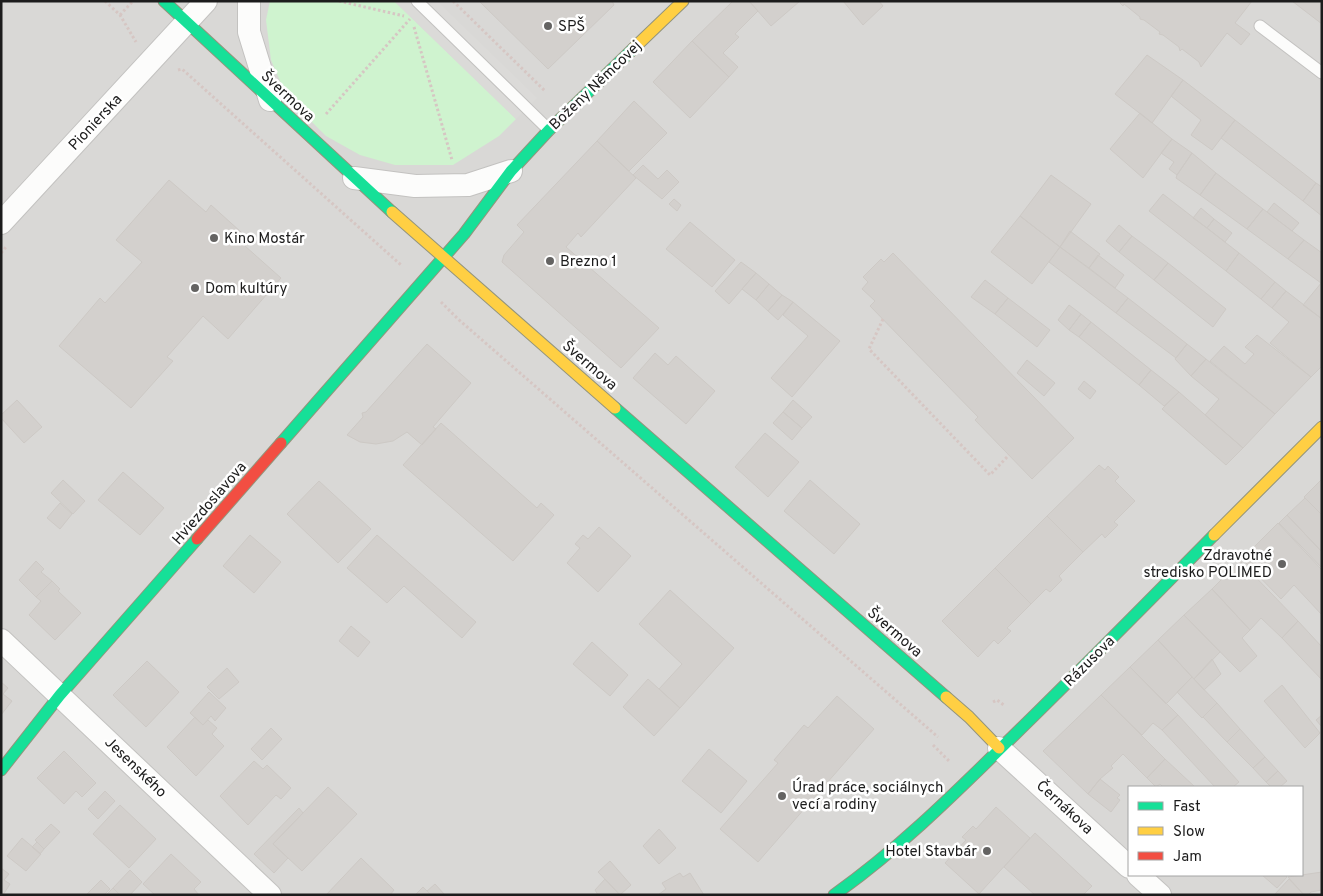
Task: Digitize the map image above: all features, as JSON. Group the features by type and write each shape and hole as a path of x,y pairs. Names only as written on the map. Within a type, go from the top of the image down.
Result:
{"street":[{"name":"Švermova","path":"164,1 442,257 969,717 999,748"},
{"name":"Pionierska","path":"1,223 206,1"},
{"path":"249,1 249,32 270,100"},
{"name":"Boženy Němcovej","path":"442,257 464,234 510,171 548,130 683,1"},
{"name":"Boženy Němcovej","path":"354,178 415,186 468,185 510,171"},
{"name":"Hviezdoslavova","path":"1,770 60,695 421,284 442,257"},
{"name":"Rázusova","path":"847,892 941,807 999,748 1026,725 1322,427"},
{"name":"Jesenského","path":"1,640 270,895"},
{"name":"Černákova","path":"999,748 1128,866"},
{"path":"1139,876 1160,895"}],"lane":[{"path":"416,1 548,130"},
{"path":"1260,26 1322,73"}],"path":[{"path":"105,1 120,15 137,44 171,72 182,69 458,319 938,737"},
{"path":"120,15 134,1"},
{"path":"339,1 411,18"},
{"path":"453,1 545,91"},
{"path":"322,118 411,18"},
{"path":"411,18 453,165"},
{"path":"883,319 868,349 990,475 1009,455"},
{"path":"997,700 1007,708"},
{"path":"933,745 942,754"}],"shaded area":[{"path":"1,1 1322,1 1322,895 1,895"},
{"path":"394,1 437,1 537,98 516,119"}],"green space":[{"path":"270,1 394,1 516,119 499,136 453,165 395,165 360,155 326,136 287,97 271,60 266,20"}],"building":[{"name":"SPŠ","path":"479,1 612,1 614,5 548,69"},
{"path":"733,1 749,1 758,11 735,34 739,37 723,53 738,67 729,77 692,41"},
{"path":"749,1 800,1 771,26"},
{"path":"843,1 879,1 883,6 863,25"},
{"path":"1121,1 1252,1 1235,23 1250,34 1241,45 1227,33 1201,67 1199,62 1182,49 1180,51 1179,47 1159,34 1160,32 1140,19 1124,4 1123,6 1120,3"},
{"path":"1292,1 1322,1 1322,24"},
{"path":"692,41 729,77 690,118 653,82"},
{"path":"1147,55 1183,80 1152,123 1115,94"},
{"path":"1183,80 1235,120 1212,150 1191,135 1201,120 1171,96"},
{"path":"634,101 667,133 629,171 597,141"},
{"path":"1140,113 1172,139 1143,178 1110,149"},
{"path":"1235,120 1316,183 1303,201 1221,138"},
{"path":"1172,139 1192,153 1177,175 1169,169 1174,162 1161,153"},
{"path":"597,141 636,178 581,237 578,233 566,247 659,328 621,368 502,262 504,255 524,232 517,225"},
{"path":"1192,153 1216,173 1200,195 1176,178"},
{"path":"643,165 658,179 667,170 679,182 662,199 633,175"},
{"path":"1216,173 1263,209 1247,229 1200,195"},
{"path":"1051,175 1091,204 1060,247 1020,216"},
{"name":"Dom kultúry","path":"169,180 206,212 211,205 251,241 245,246 281,278 228,339 203,316 167,357 173,361 131,408 59,346 100,298 105,303 142,262 116,240"},
{"path":"1316,183 1322,187 1322,216 1303,201"},
{"path":"1163,194 1239,253 1226,271 1149,211"},
{"path":"674,199 681,205 677,211 669,204"},
{"path":"1274,203 1299,223 1292,231 1267,212"},
{"path":"1201,208 1214,219 1207,228 1193,218"},
{"path":"1263,209 1304,240 1288,259 1247,229"},
{"path":"1020,216 1060,247 1032,284 991,252"},
{"path":"1214,219 1232,233 1225,242 1207,228"},
{"path":"690,222 735,260 712,287 666,249"},
{"path":"1119,225 1132,236 1119,252 1106,241"},
{"path":"1070,231 1100,254 1089,268 1060,247"},
{"path":"1132,236 1168,263 1154,280 1119,252"},
{"path":"1304,240 1322,253 1321,283 1288,259"},
{"path":"1060,247 1128,298 1116,313 1049,262"},
{"path":"893,253 1074,438 1032,479 975,420 978,417 870,306 875,301 862,289 868,282 863,277 881,259 884,262"},
{"path":"1239,253 1275,282 1261,299 1226,271"},
{"path":"1098,255 1124,275 1115,288 1089,268"},
{"path":"741,262 756,273 729,304 715,291"},
{"path":"1168,263 1226,309 1213,327 1154,280"},
{"path":"756,273 769,284 756,300 742,289"},
{"path":"985,280 1008,298 995,314 971,297"},
{"path":"1275,282 1286,291 1272,308 1261,299"},
{"path":"1322,282 1322,319 1303,305"},
{"path":"769,284 782,295 768,311 756,300"},
{"path":"1286,291 1322,319 1322,366 1311,377 1270,343 1289,322 1272,308"},
{"path":"782,295 793,302 778,320 768,311"},
{"path":"1008,298 1050,330 1037,347 995,314"},
{"path":"1128,298 1187,344 1176,358 1116,313"},
{"path":"793,302 840,341 792,397 771,378 808,336 783,315"},
{"path":"1069,305 1081,314 1069,330 1058,320"},
{"path":"1081,314 1091,322 1079,337 1069,330"},
{"path":"1091,322 1151,370 1139,385 1079,337"},
{"path":"1257,335 1311,377 1275,414 1210,361 1224,346 1245,364 1254,354 1245,347"},
{"path":"427,344 471,383 433,427 436,429 422,445 407,432 393,441 376,444 360,442 347,435 363,417 362,413 366,412"},
{"path":"1187,344 1206,359 1191,376 1175,359"},
{"path":"655,353 668,365 676,356 715,391 686,424 633,378"},
{"path":"1206,359 1275,414 1243,448 1205,415 1219,399 1191,376"},
{"path":"1027,360 1055,383 1044,396 1017,373"},
{"path":"1151,370 1179,392 1164,406 1139,385"},
{"path":"1084,381 1096,391 1090,399 1078,389"},
{"path":"1179,392 1243,448 1226,465 1162,409"},
{"path":"17,400 42,427 24,443 1,418 1,415"},
{"path":"793,400 812,417 802,428 783,412"},
{"path":"783,412 802,428 792,440 773,423"},
{"path":"441,423 537,508 541,503 554,515 513,561 403,465"},
{"path":"765,433 799,462 768,497 735,467"},
{"path":"1099,465 1105,470 1108,466 1119,477 1115,481 1135,501 1114,522 1118,525 1105,538 1102,534 1083,552 1047,516"},
{"path":"123,472 164,508 140,535 98,500"},
{"path":"1322,479 1322,515 1304,497"},
{"path":"63,480 85,501 73,514 51,493"},
{"path":"810,480 860,524 834,554 784,511"},
{"path":"319,481 371,529 338,563 287,514"},
{"path":"1305,498 1322,515 1322,552 1287,515"},
{"path":"60,503 72,514 60,529 47,518"},
{"path":"1287,515 1322,552 1322,568 1279,523"},
{"path":"1047,516 1083,552 1059,576 1062,580 1050,592 1046,589 1031,604 995,568"},
{"name":"Zdravotné stredisko POLIMED","path":"1278,523 1322,570 1322,615 1294,585 1281,599 1242,559"},
{"path":"599,527 631,556 598,592 567,563 580,548 575,544 583,535 588,539"},
{"path":"250,535 281,562 254,593 223,566"},
{"path":"377,535 476,622 462,638 404,586 387,603 347,568"},
{"path":"36,561 44,569 41,572 52,581 36,597 19,580"},
{"path":"1240,561 1298,621 1282,638 1261,618 1250,630 1212,589"},
{"path":"995,568 1031,604 1007,628 1011,631 998,644 994,640 978,657 942,621"},
{"path":"52,581 60,589 58,591 81,613 55,640 29,615 41,601 36,597"},
{"path":"1212,589 1250,630 1242,638 1257,656 1240,672 1184,615"},
{"path":"670,590 734,648 680,708 659,689 682,664 639,624"},
{"path":"1184,615 1220,652 1194,679 1158,640"},
{"path":"1298,621 1322,647 1322,680 1282,638"},
{"path":"351,626 370,642 358,657 339,641"},
{"path":"1158,640 1192,677 1166,704 1130,667"},
{"path":"592,642 628,675 610,696 573,664"},
{"path":"1212,659 1221,674 1204,690 1194,679"},
{"path":"147,661 179,692 146,727 113,695"},
{"path":"1130,667 1178,715 1162,730 1153,723 1142,735 1101,695"},
{"path":"227,668 239,682 219,699 207,687"},
{"path":"1192,677 1217,703 1202,718 1177,692"},
{"path":"648,679 680,708 654,736 623,707"},
{"path":"1,682 8,688 3,694 12,701 1,715"},
{"path":"1282,685 1320,733 1305,748 1264,701"},
{"path":"209,692 226,708 215,721 211,716 203,725 190,713"},
{"path":"1101,695 1165,759 1147,778 1123,754 1111,766 1113,768 1100,779 1088,794 1043,751"},
{"name":"Úrad práce, sociálnych vecí a rodiny","path":"837,696 874,729 758,862 720,829 778,763 774,760 804,725 808,728"},
{"path":"1217,703 1240,729 1227,742 1203,717"},
{"path":"1178,715 1239,782 1234,786 1214,786 1162,730"},
{"path":"1322,715 1322,727 1316,720"},
{"path":"195,717 203,725 208,720 217,728 212,734 224,746 196,776 167,747"},
{"path":"271,728 282,739 262,760 251,749"},
{"path":"1240,729 1265,757 1253,768 1227,742"},
{"path":"709,749 747,781 721,813 682,781"},
{"path":"64,751 96,783 82,797 76,791 64,804 37,778"},
{"path":"1265,757 1278,771 1266,782 1253,768"},
{"path":"1165,759 1194,786 1162,786 1160,784 1155,786 1147,778"},
{"path":"254,761 263,769 267,765 291,788 281,799 276,795 248,825 220,796"},
{"path":"1278,771 1287,781 1281,786 1270,786 1266,782"},
{"path":"1100,779 1120,795 1117,798 1120,800 1111,812 1088,794"},
{"path":"328,787 357,814 302,871 273,844"},
{"path":"105,791 115,801 98,819 88,809"},
{"path":"120,805 156,839 129,868 93,834"},
{"name":"Hotel Stavbár","path":"996,807 1030,838 979,894 945,863 966,840 962,837 973,826 976,829"},
{"path":"299,808 303,813 273,844 288,858 274,873 254,854"},
{"path":"51,824 60,832 44,849 35,840"},
{"path":"659,829 676,848 659,864 643,846"},
{"path":"1035,833 1092,886 1083,895 1035,895 1004,867"},
{"path":"22,838 41,854 26,871 7,856"},
{"path":"37,842 44,849 40,854 32,847"},
{"path":"171,854 201,882 194,889 199,895 155,895 143,884"},
{"path":"361,858 394,890 390,895 326,895"},
{"path":"610,861 631,885 620,895 598,872"},
{"path":"1,868 9,874 4,880 10,884 3,895 1,895"},
{"path":"130,870 142,882 130,895 120,895 113,888"},
{"path":"1322,872 1322,890 1304,895 1288,877"},
{"path":"680,873 683,877 690,873 704,895 658,895 666,889 662,883"},
{"path":"1263,876 1286,876 1277,888"},
{"path":"605,879 620,895 598,895 595,890"},
{"path":"1289,879 1304,895 1275,894"},
{"path":"101,880 110,889 104,895 86,895"},
{"path":"435,884 445,895 431,895 427,891"},
{"path":"423,887 431,895 415,895"},
{"path":"113,888 120,895 107,894"}],"traffic: fast":[{"path":"164,1 392,212"},
{"path":"281,443 464,234 511,171 549,130 634,48"},
{"path":"615,408 946,697"},
{"path":"834,895 879,861 941,806 1056,694 1214,535"},
{"path":"1,770 60,695 197,539"}],"traffic: slow":[{"path":"634,48 683,1"},
{"path":"392,212 615,408"},
{"path":"1214,535 1322,427"},
{"path":"946,697 969,717 999,748"}],"traffic: jam":[{"path":"197,539 281,443"}],"place":[{"name":"SPŠ","path":"548,26"},
{"name":"Kino Mostár","path":"214,238"},
{"name":"Brezno 1","path":"550,261"},
{"name":"Dom kultúry","path":"195,288"},
{"name":"Zdravotné stredisko POLIMED","path":"1282,564"},
{"name":"Úrad práce, sociálnych vecí a rodiny","path":"782,796"},
{"name":"Hotel Stavbár","path":"987,851"}]}
